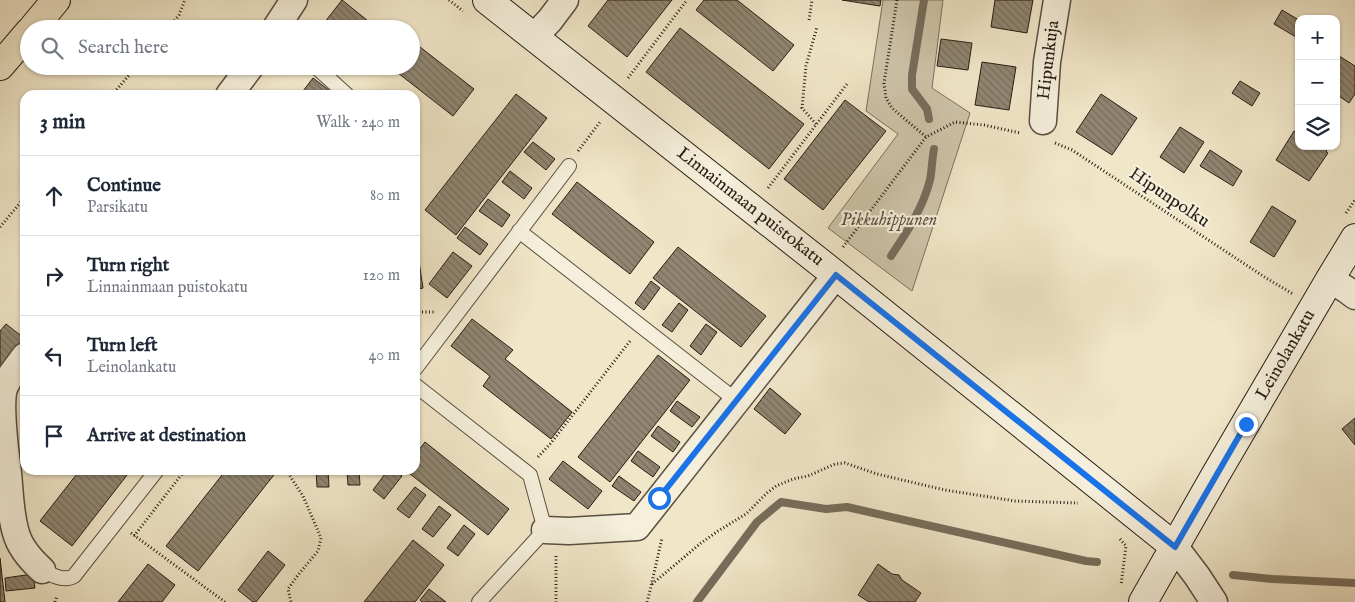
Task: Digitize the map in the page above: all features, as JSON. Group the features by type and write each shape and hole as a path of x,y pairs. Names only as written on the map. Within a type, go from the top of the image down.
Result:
{"main road":[{"path":"39,20 56,0"},
{"path":"0,66 20,43"}],"street":[{"path":"281,20 294,0"},
{"name":"Linnainmaan puistokatu","path":"486,0 837,264 1175,547"},
{"path":"534,37 565,0"},
{"name":"Hipunkuja","path":"1042,129 1047,62 1057,0"},
{"path":"233,90 244,75"},
{"name":"Leinolankatu","path":"1143,602 1355,238"},
{"path":"550,530 569,531 636,527 736,401 837,264"},
{"path":"1330,279 1355,296"},
{"path":"20,363 7,382 3,392 2,407 12,516 21,546 30,559 42,570"},
{"path":"1175,547 1198,576 1214,602"}],"lane":[{"path":"325,75 341,90"},
{"path":"420,363 569,166"},
{"path":"519,231 736,401"},
{"path":"420,390 530,475 550,530 479,602"},
{"path":"42,570 58,577 71,578 74,576 153,475"}],"path":[{"path":"175,20 185,0"},
{"path":"625,82 687,0"},
{"path":"809,20 812,0"},
{"path":"837,264 926,137 892,108 886,98 884,83 897,0"},
{"path":"816,124 802,108 806,66 818,27"},
{"path":"116,90 129,75"},
{"path":"763,194 847,84"},
{"path":"569,166 570,161 603,118"},
{"name":"Hipunpolku","path":"926,137 955,122 1042,129 1294,295"},
{"path":"0,226 20,203"},
{"path":"525,471 551,443 642,327"},
{"path":"652,584 718,530 746,514 776,486 793,479 808,476 835,464 845,463 877,474 945,490 1015,501 1080,503"},
{"path":"134,536 181,475"},
{"path":"289,475 303,496 321,538 318,551 288,589 290,602"},
{"path":"116,522 225,602"},
{"path":"550,530 557,578 556,602"},
{"path":"647,602 664,531"}],"green space":[{"name":"Pikkuhippunen","path":"883,0 943,0 932,88 970,113 912,291 828,228 898,134 866,111"}],"building":[{"path":"342,0 367,20 326,20"},
{"path":"608,0 672,0 627,57 588,26"},
{"path":"704,0 737,0 794,45 773,71 696,10"},
{"path":"842,0 881,0 880,6"},
{"path":"995,0 1033,0 1027,33 991,27"},
{"path":"1282,10 1295,18 1295,36 1274,24"},
{"path":"680,28 804,124 769,169 646,72"},
{"path":"941,39 972,43 968,70 937,66"},
{"path":"420,47 474,89 453,116 401,75 420,75"},
{"path":"1340,57 1355,66 1355,94 1349,103 1340,97"},
{"path":"982,62 1016,67 1009,110 975,105"},
{"path":"313,78 329,90 304,90"},
{"path":"1240,81 1260,93 1252,106 1232,93"},
{"path":"516,94 547,118 456,235 425,210"},
{"path":"1101,94 1137,118 1112,155 1076,132"},
{"path":"845,100 886,131 823,210 784,179"},
{"path":"1180,127 1204,142 1184,173 1160,157"},
{"path":"1294,131 1295,150 1327,150 1326,152 1328,153 1309,181 1276,160"},
{"path":"533,142 555,159 546,170 524,152"},
{"path":"1210,150 1242,171 1233,186 1200,166"},
{"path":"510,171 532,188 524,199 502,182"},
{"path":"577,182 654,242 630,274 552,214"},
{"path":"488,199 510,215 502,227 479,211"},
{"path":"1272,206 1296,221 1274,257 1250,242"},
{"path":"465,227 488,244 480,255 457,238"},
{"path":"678,247 766,316 741,347 653,278"},
{"path":"453,252 472,266 447,298 429,284"},
{"path":"420,268 423,288 420,289"},
{"path":"651,281 660,288 644,310 635,303"},
{"path":"679,303 688,310 672,332 662,325"},
{"path":"472,319 513,350 505,359 572,412 551,439 483,386 490,376 451,346"},
{"path":"6,324 20,335 20,343 0,368 0,331"},
{"path":"706,324 717,332 701,355 690,346"},
{"path":"658,355 690,380 610,482 578,457"},
{"path":"770,388 801,414 785,434 754,409"},
{"path":"677,401 700,417 692,427 670,411"},
{"path":"1355,418 1355,445 1342,429"},
{"path":"658,426 680,442 673,452 651,436"},
{"path":"425,442 509,509 488,535 411,475 420,475 420,448"},
{"path":"638,451 660,467 653,477 631,461"},
{"path":"563,461 602,491 588,509 549,479"},
{"path":"76,475 127,475 72,546 40,521"},
{"path":"222,475 274,475 198,571 166,546"},
{"path":"316,475 328,475 329,487 317,487"},
{"path":"347,475 359,475 360,485 348,485"},
{"path":"384,475 402,476 384,499 373,490"},
{"path":"619,476 641,492 634,501 612,486"},
{"path":"415,487 426,495 409,518 397,509"},
{"path":"439,506 451,515 433,537 422,529"},
{"path":"464,525 475,534 458,556 447,548"},
{"path":"413,540 444,565 415,602 364,602"},
{"path":"268,551 285,565 256,602 253,602 238,590"},
{"path":"0,558 5,602 0,602"},
{"path":"148,564 175,585 162,602 118,602"},
{"path":"878,564 892,574 899,575 902,580 921,593 915,602 869,602 858,595"},
{"path":"33,574 35,588 6,591 5,578"},
{"path":"429,589 446,602 422,602 420,600"}],"waterway":[{"path":"924,0 912,75 912,89 927,109 929,119"},
{"path":"891,256 919,210 930,180 934,149"},
{"path":"697,602 757,522 781,502 826,509 847,507 1097,562"},
{"path":"1233,575 1355,583"}],"route":[{"path":"659,498 836,275 1175,547 1246,424"}]}
